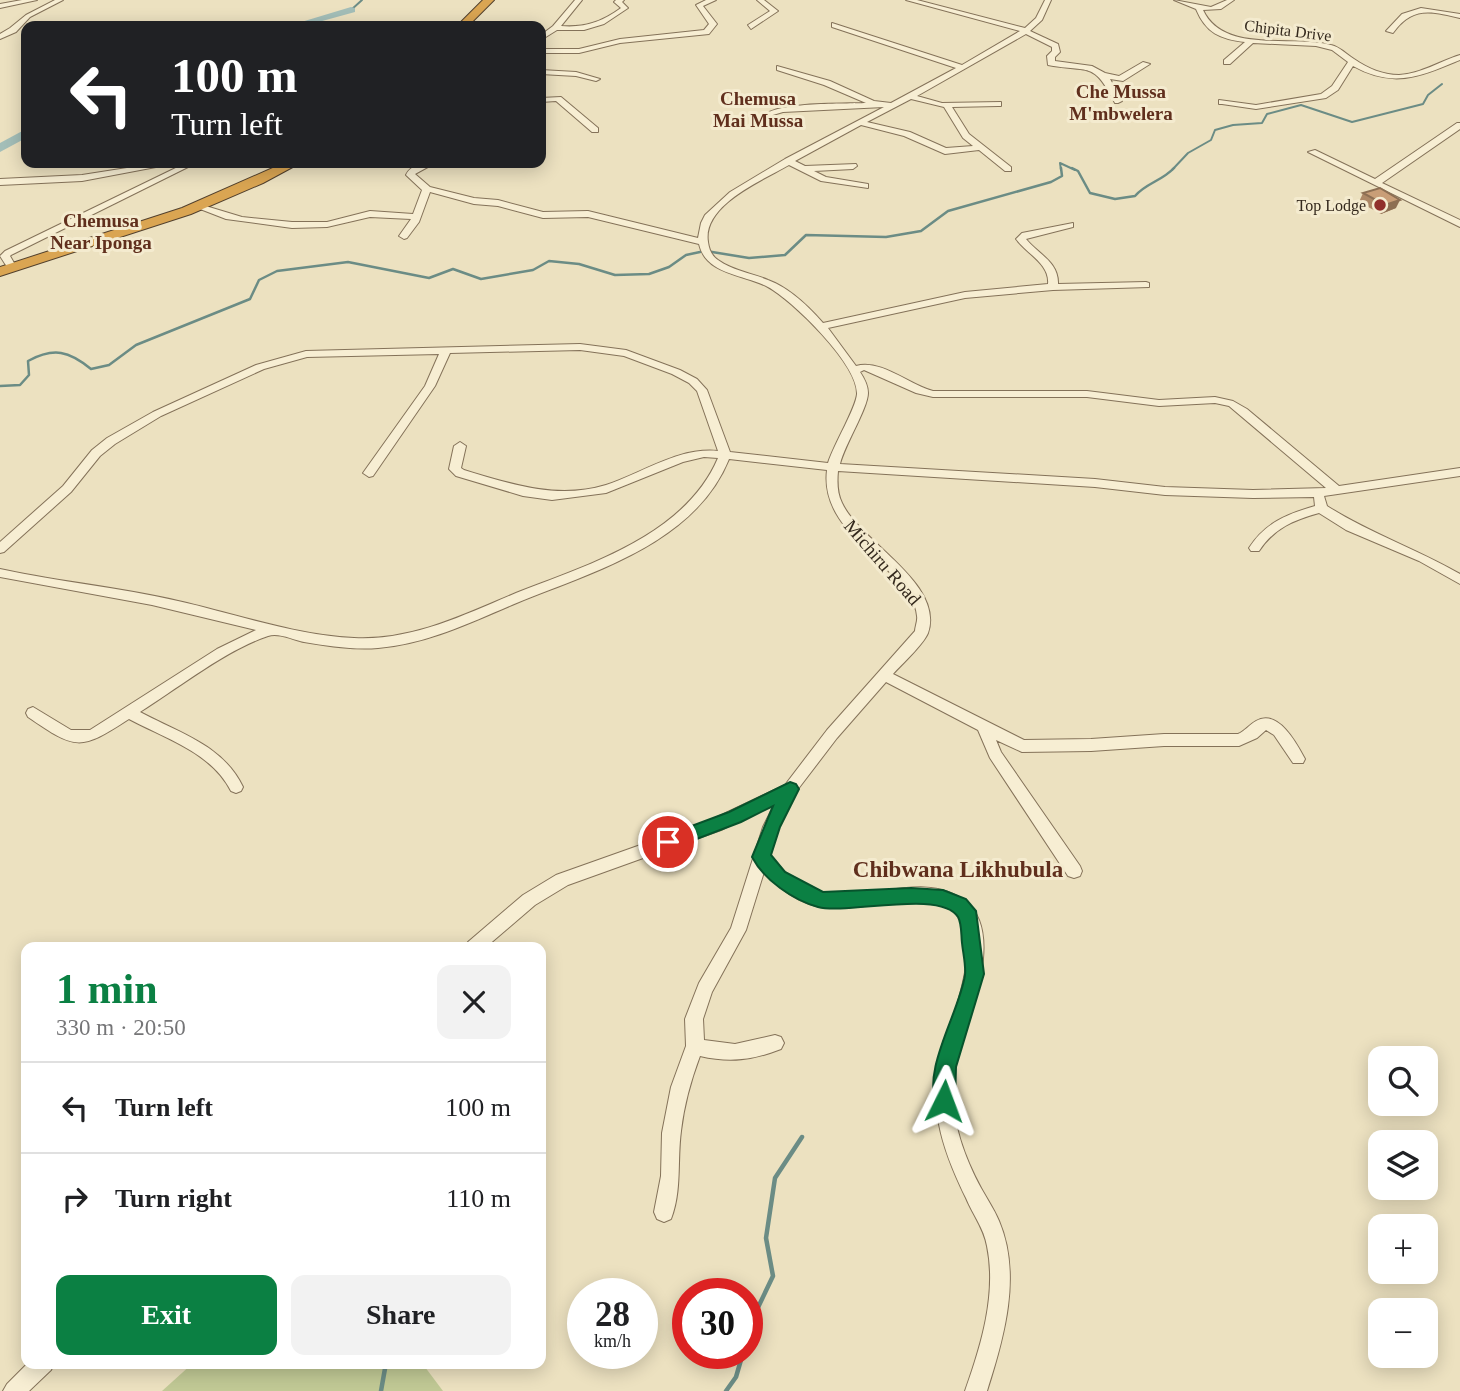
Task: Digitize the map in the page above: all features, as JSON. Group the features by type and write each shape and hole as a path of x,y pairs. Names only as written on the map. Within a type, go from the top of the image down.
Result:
{"highway":[{"path":"467,21 489,0"},
{"path":"6,270 155,224 200,207 283,168"}],"street":[{"path":"0,6 34,0"},
{"path":"23,21 60,0"},
{"path":"546,35 556,28 579,0"},
{"path":"556,28 574,30 605,22 625,8 617,2 621,0"},
{"path":"546,51 579,51 615,41 706,32 713,24 699,5 713,0"},
{"path":"751,27 775,11 760,0"},
{"path":"909,0 1026,31 1055,47 1056,52 1051,56 1050,62 1088,66 1101,74 1113,87 1118,101"},
{"path":"419,168 410,175 428,189 537,214 588,214 702,242 706,220 719,205 788,161 896,106 1026,31 1043,13 1048,0"},
{"path":"1177,0 1199,9 1222,7 1231,0"},
{"name":"Chipita Drive","path":"1199,9 1203,20 1211,27 1233,38 1250,42 1319,44 1337,50 1375,73 1401,77 1460,57"},
{"path":"1390,31 1397,19 1422,10 1460,16"},
{"path":"0,37 21,23"},
{"path":"835,25 963,68"},
{"path":"1227,62 1250,42"},
{"path":"1222,102 1256,107 1323,96 1335,88 1352,61"},
{"path":"1101,74 1119,79 1146,64"},
{"path":"780,68 827,83 877,104"},
{"path":"546,72 576,74 596,79"},
{"path":"912,97 947,106 998,104"},
{"path":"546,100 558,99 596,130"},
{"path":"769,116 772,112 783,110 877,104 896,106"},
{"path":"947,106 966,136 1008,169"},
{"path":"862,122 907,134 945,151 979,148"},
{"path":"1376,183 1460,125"},
{"path":"1312,152 1460,224"},
{"path":"788,161 835,183 866,186"},
{"path":"801,169 853,166"},
{"path":"0,181 82,178 143,168"},
{"path":"6,270 5,256 8,253 182,168"},
{"path":"404,236 428,189"},
{"path":"200,207 217,215 290,225 319,225 361,215 387,213 416,217"},
{"path":"1053,286 1055,277 1052,269 1021,239 1025,235 1069,225"},
{"name":"Michiru Road","path":"480,942 529,900 562,880 716,825 790,789 832,734 916,641 924,626 925,611 921,600 841,513 834,499 834,467 839,442 862,398 862,388 854,370 804,310 772,285 711,260 702,242"},
{"path":"819,327 965,295 1053,286 1146,285"},
{"path":"0,549 67,489 96,453 111,441 157,414 260,367 316,353 595,347 643,359 687,378 702,390 725,454 718,472 708,486 675,519 650,538 600,565 416,636 354,643 268,630 153,600 0,573"},
{"path":"369,473 430,386 446,350"},
{"path":"854,370 869,367 920,391 949,396 1087,394 1143,403 1215,400 1228,402 1243,411 1336,491"},
{"path":"460,446 455,469 460,473 523,492 552,496 606,489 693,455 725,454 834,467 1096,483 1166,491 1317,494 1460,472"},
{"path":"1317,494 1321,508 1350,527 1423,558 1460,580"},
{"path":"1255,548 1271,527 1285,519 1321,508"},
{"path":"33,713 69,736 81,738 106,729 222,653 268,630"},
{"path":"885,676 1022,746 1239,740 1252,734 1260,725 1268,724 1279,731 1298,759"},
{"path":"130,713 204,752 227,768 236,786"},
{"path":"985,729 996,754 1074,871"},
{"path":"664,1212 670,1176 671,1133 680,1087 695,1046 694,1018 701,999 738,930 771,827 790,789"},
{"path":"761,857 779,878 821,900 911,896 943,898 960,905 969,917 974,974 946,1067 944,1101 950,1132 974,1195 993,1229 1000,1256 998,1301 985,1364 976,1391"},
{"path":"695,1046 727,1054 748,1052 775,1043"},
{"path":"14,1391 38,1369"}],"green space":[{"path":"186,1369 426,1369 443,1391 162,1391"}],"building":[{"path":"1380,188 1400,200 1385,205 1363,193"}],"waterway":[{"path":"351,10 362,0"},
{"path":"311,21 351,10"},
{"path":"1174,168 1188,153 1211,140 1215,130 1233,125 1262,123 1267,114 1301,105 1352,122 1423,104 1428,95 1442,84"},
{"path":"0,148 21,136"},
{"path":"1061,170 1060,163 1075,170"},
{"path":"706,251 749,258 785,255 806,235 886,237 921,231 948,211 1051,182 1062,176 1061,168"},
{"path":"1072,168 1078,171 1090,193 1115,199 1135,196 1174,168"},
{"path":"0,386 20,385 29,375 28,361 46,354 68,355 91,369 109,365 136,345 250,299 259,280 277,271 348,262 429,278 453,269 481,279 533,270 549,261 579,264 615,275 649,274 669,267 686,255 700,252"},
{"path":"763,1297 773,1276 766,1238 775,1178 802,1137"},
{"path":"381,1391 385,1369"},
{"path":"726,1391 738,1369"}],"place":[{"name":"Top Lodge","path":"1380,205"}],"district":[{"name":"Che Mussa M'mbwelera","path":"1121,102"},
{"name":"Chemusa Mai Mussa","path":"758,109"},
{"name":"Chemusa Near Iponga","path":"101,231"},
{"name":"Chibwana Likhubula","path":"958,869"}],"route":[{"path":"668,842 735,817 790,789 771,827 761,857 779,878 821,900 911,896 943,898 960,905 969,917 974,974 946,1067 944,1101"}]}
